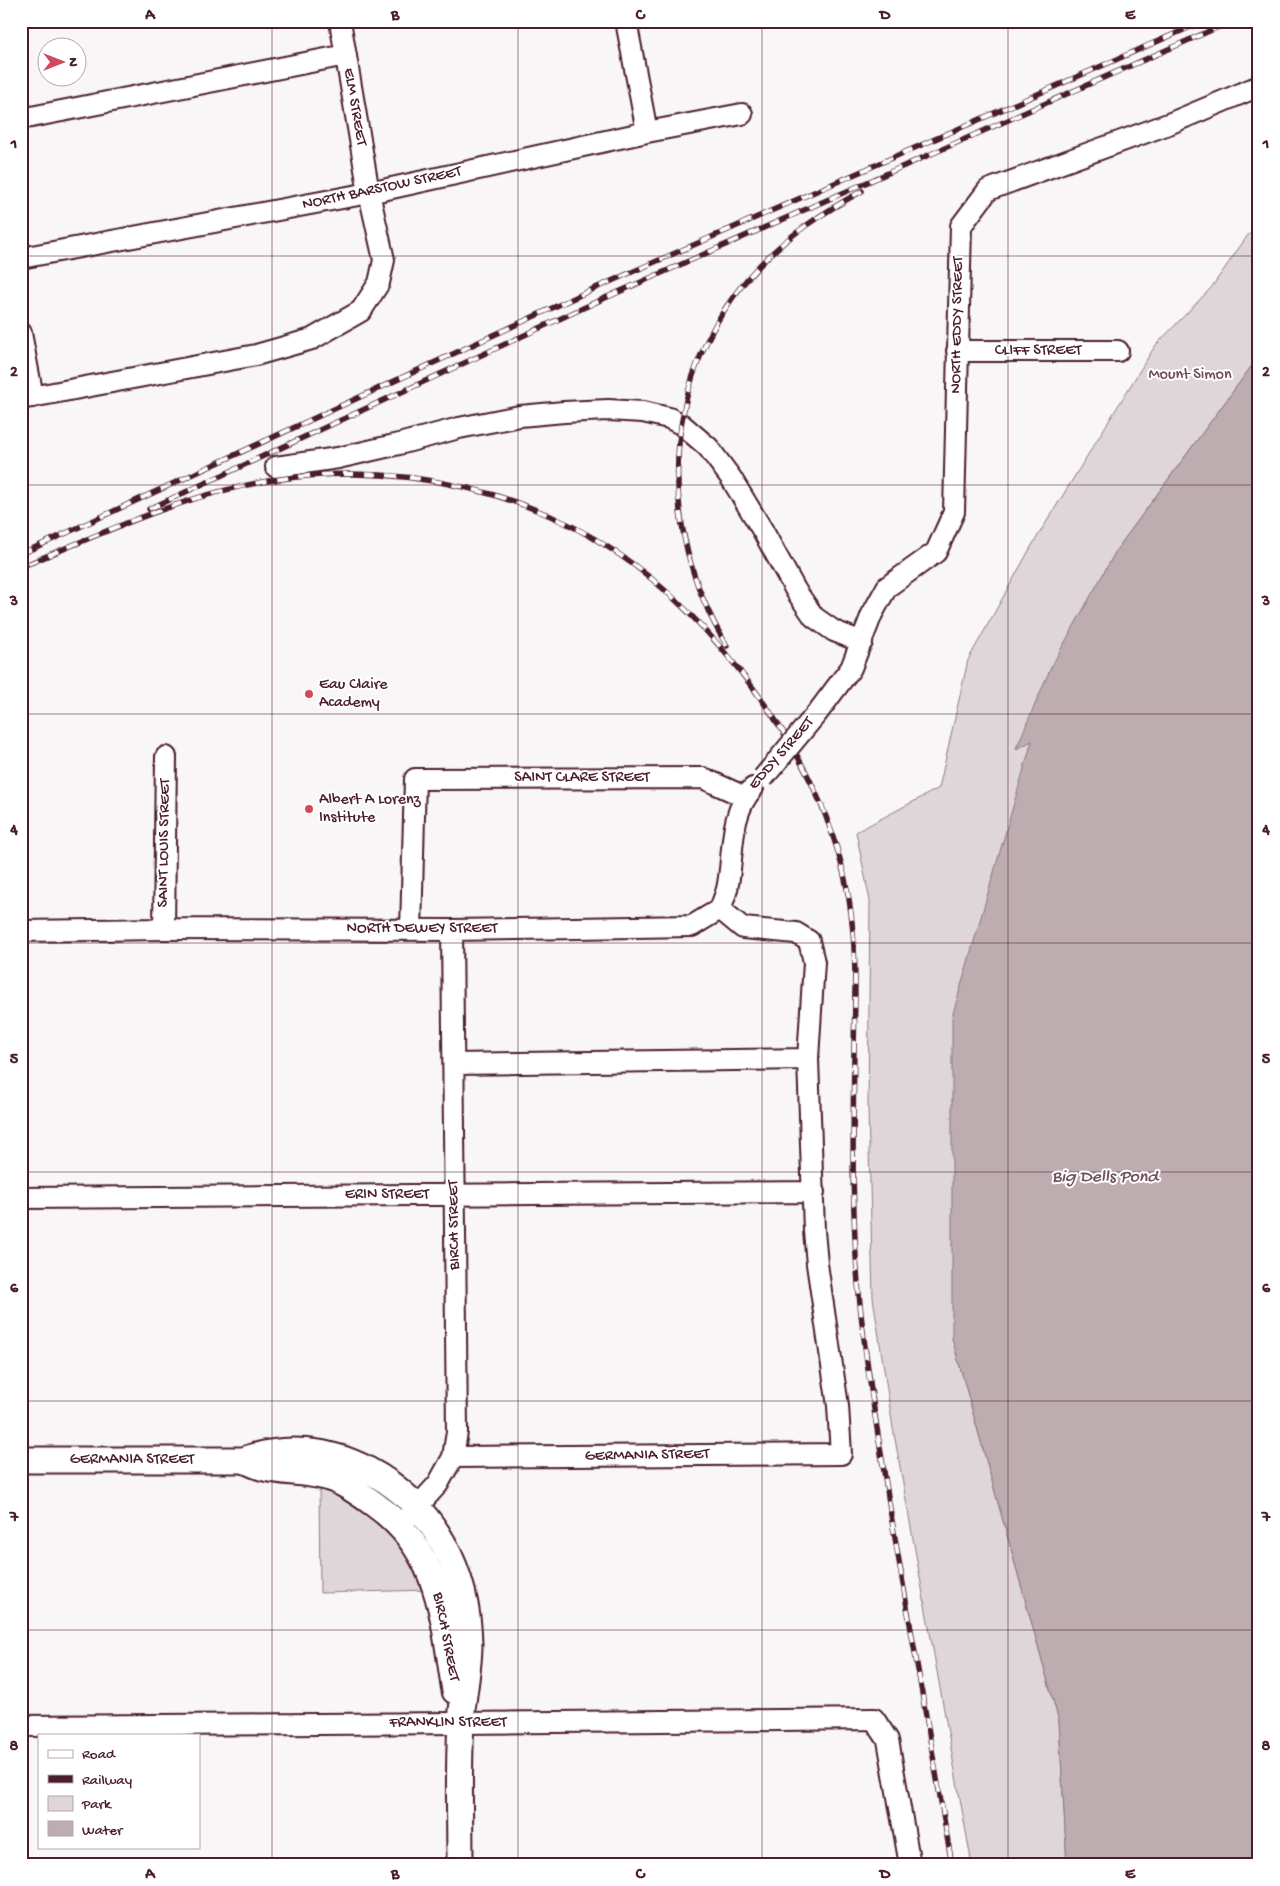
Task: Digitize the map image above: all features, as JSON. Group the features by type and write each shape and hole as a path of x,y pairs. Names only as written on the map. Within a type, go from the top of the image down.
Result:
{"main road":[{"name":"GERMANIA STREET","path":"21,1460 243,1460 276,1451 304,1451 330,1456 362,1467 398,1488 417,1508"},
{"name":"GERMANIA STREET","path":"243,1460 260,1467 316,1474 335,1480 358,1492 388,1513 400,1525"},
{"name":"BIRCH STREET","path":"417,1508 443,1544 460,1579 468,1626 469,1647 461,1723 460,1865"},
{"name":"BIRCH STREET","path":"400,1525 426,1562 439,1597 461,1723"}],"street":[{"name":"ELM STREET","path":"27,398 256,354 312,339 362,311 379,283 384,260 369,193 340,21"},
{"path":"626,21 647,132"},
{"path":"21,119 346,55"},
{"name":"NORTH EDDY STREET","path":"818,712 851,668 872,614 887,587 936,552 954,512 961,226 988,190 1172,123 1259,86"},
{"name":"NORTH BARSTOW STREET","path":"21,258 369,193 647,132 742,114"},
{"path":"21,333 27,398"},
{"name":"CLIFF STREET","path":"957,351 1118,351"},
{"path":"276,467 338,458 459,428 520,416 608,410 643,412 669,418 681,424 708,448 731,478 796,591 814,617 834,631 862,642"},
{"name":"EDDY STREET","path":"745,797 818,712"},
{"name":"SAINT LOUIS STREET","path":"164,929 166,757"},
{"name":"SAINT CLARE STREET","path":"410,930 415,779 703,778 745,797"},
{"path":"745,797 733,830 728,885 720,909 743,928 796,933 809,941 814,962 808,1059 814,1192"},
{"name":"NORTH DEWEY STREET","path":"21,931 164,929 452,930 692,926 720,909"},
{"name":"BIRCH STREET","path":"400,1525 438,1484 454,1458 457,1432 452,930"},
{"path":"454,1064 808,1059"},
{"name":"ERIN STREET","path":"21,1198 814,1192"},
{"name":"GERMANIA STREET","path":"454,1458 841,1454 838,1406 817,1264 814,1232 814,1192"},
{"name":"FRANKLIN STREET","path":"21,1726 874,1719 888,1740 910,1865"}],"green space":[{"name":"Mount Simon","path":"1259,226 1259,356 1117,549 1016,748 1032,740 952,1338 1059,1721 1067,1865 972,1865 893,1428 873,1298 868,1109 870,901 856,832 939,788 968,660 1031,547 1155,346 1211,288 1248,235"},
{"path":"319,1482 335,1488 396,1533 429,1590 320,1593"}],"water":[{"name":"Big Dells Pond","path":"1259,356 1259,1865 1067,1865 1059,1721 952,1338 952,1017 1032,741 1016,749 1051,667 1117,549"}],"railway":[{"path":"21,554 591,290 1204,21"},
{"path":"149,509 596,302 1232,21"},
{"path":"727,646 703,600 687,551 679,501 678,451 686,401 702,353 726,308 758,267 807,225 862,191"},
{"path":"28,564 96,535 199,497 271,481 307,476 347,474 388,475 469,488 546,514 583,532 637,567 674,598 708,632 769,710 797,755 820,802 838,853 849,900 855,964 853,1177 855,1241 860,1304 870,1384 891,1515 952,1865"}],"place":[{"name":"Eau Claire Academy","path":"309,694"},
{"name":"Albert A Lorenz Institute","path":"309,809"}]}
